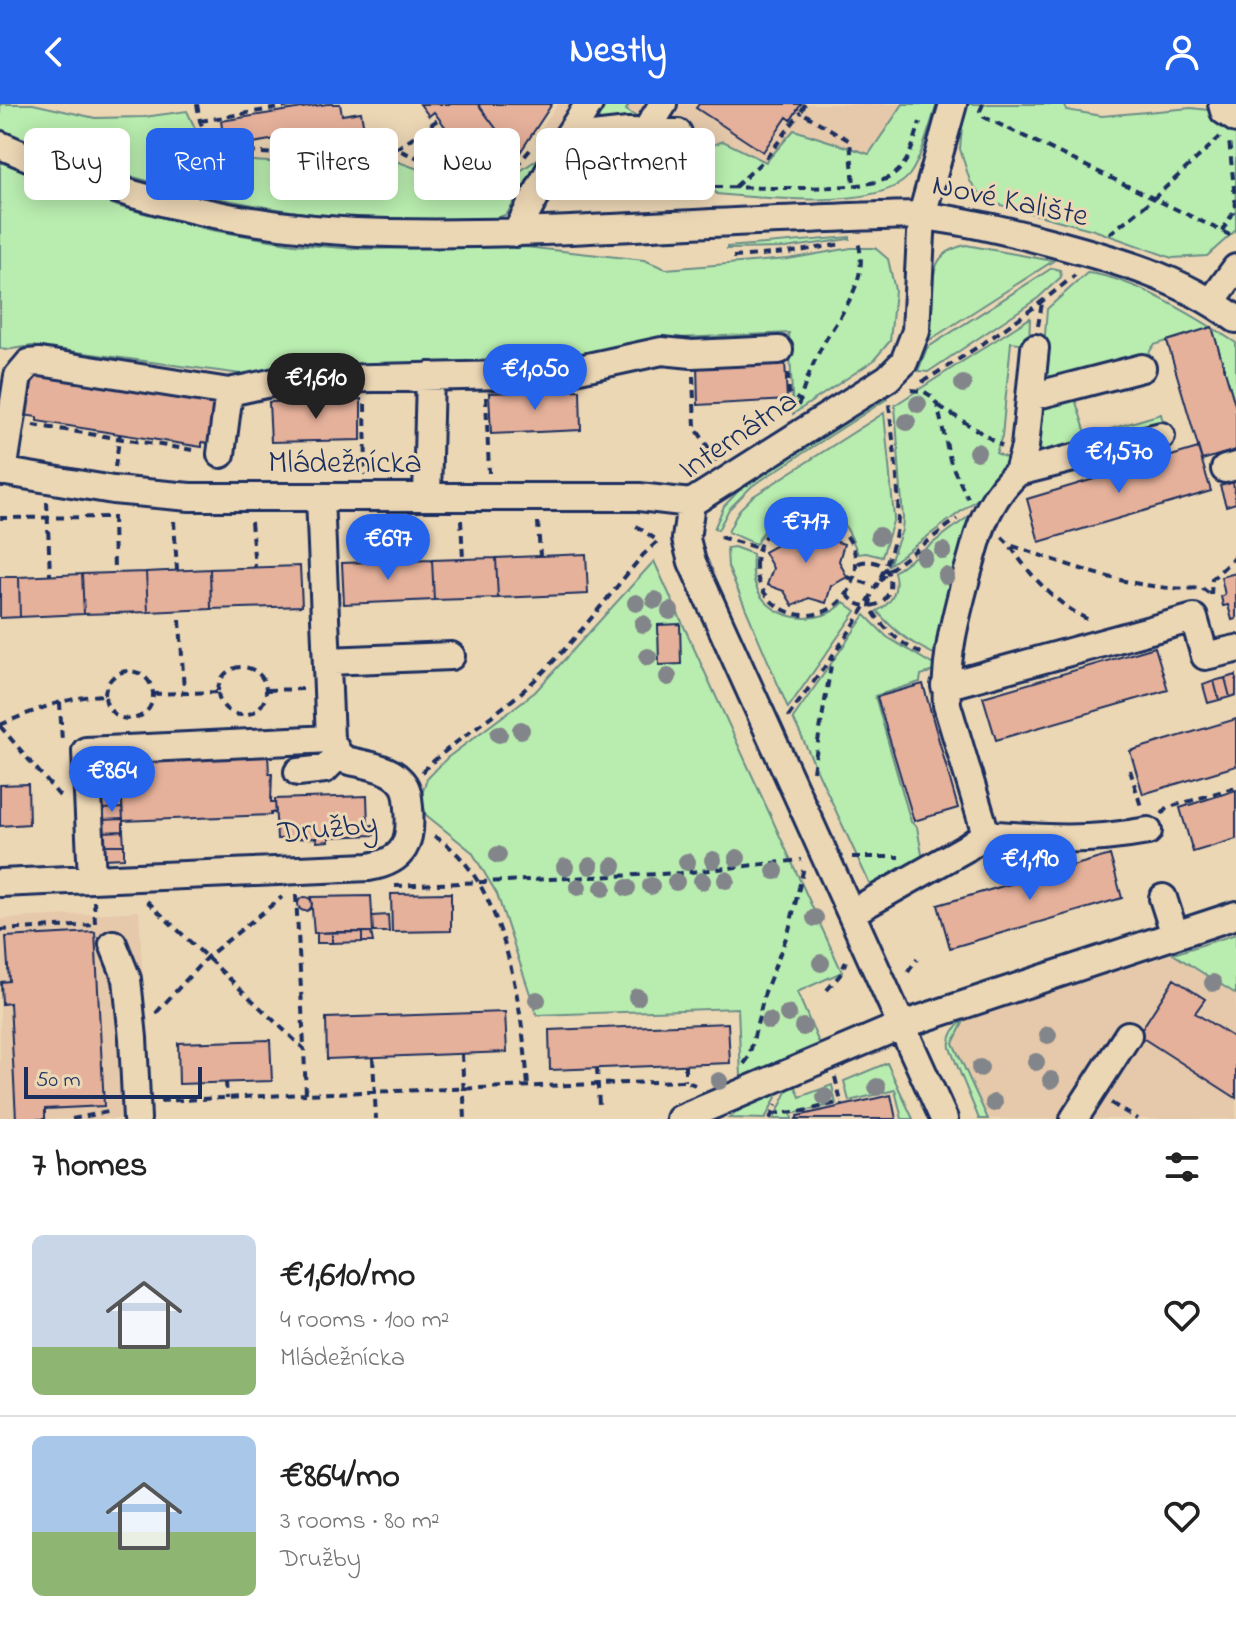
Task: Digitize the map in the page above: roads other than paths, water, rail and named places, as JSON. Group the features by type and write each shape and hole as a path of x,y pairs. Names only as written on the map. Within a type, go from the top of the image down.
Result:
{"street":[{"path":"574,128 589,104"},
{"path":"648,128 663,104"},
{"name":"Internátna","path":"944,1119 692,562 686,539 691,503 888,378 904,362 916,331 922,215 953,104"},
{"path":"1222,104 1224,111 1236,119"},
{"name":"Nové Kalište","path":"0,145 43,165 113,189 246,221 310,229 387,233 516,233 681,223 922,215 993,227 1169,278 1212,301 1236,319"},
{"path":"516,233 536,196"},
{"path":"1212,301 1236,268"},
{"path":"986,834 947,705 946,675 973,517 1015,470 1030,397 1035,348"},
{"path":"2,471 18,376 29,363 40,362 229,392 285,380 571,372 662,351 692,354 779,350"},
{"path":"1030,397 1142,368"},
{"path":"427,497 430,376"},
{"path":"221,454 229,392"},
{"path":"1015,470 1161,436"},
{"name":"Mládežnícka","path":"2,471 113,490 205,498 639,497 691,503"},
{"path":"298,772 325,769 334,747 328,688 320,497"},
{"path":"946,675 1116,639 1194,618 1205,656 1236,649"},
{"path":"327,661 451,656"},
{"path":"92,879 86,751 334,747"},
{"name":"Družby","path":"0,883 369,867 387,862 404,849 411,834 407,788 396,775 346,760 334,747"},
{"path":"851,913 986,834 1055,840 1103,839 1148,831"},
{"path":"1163,898 1175,935"},
{"path":"680,1119 902,1025 1236,915"},
{"path":"113,944 127,979 137,1113"},
{"path":"1074,1119 1128,1035"}]}
